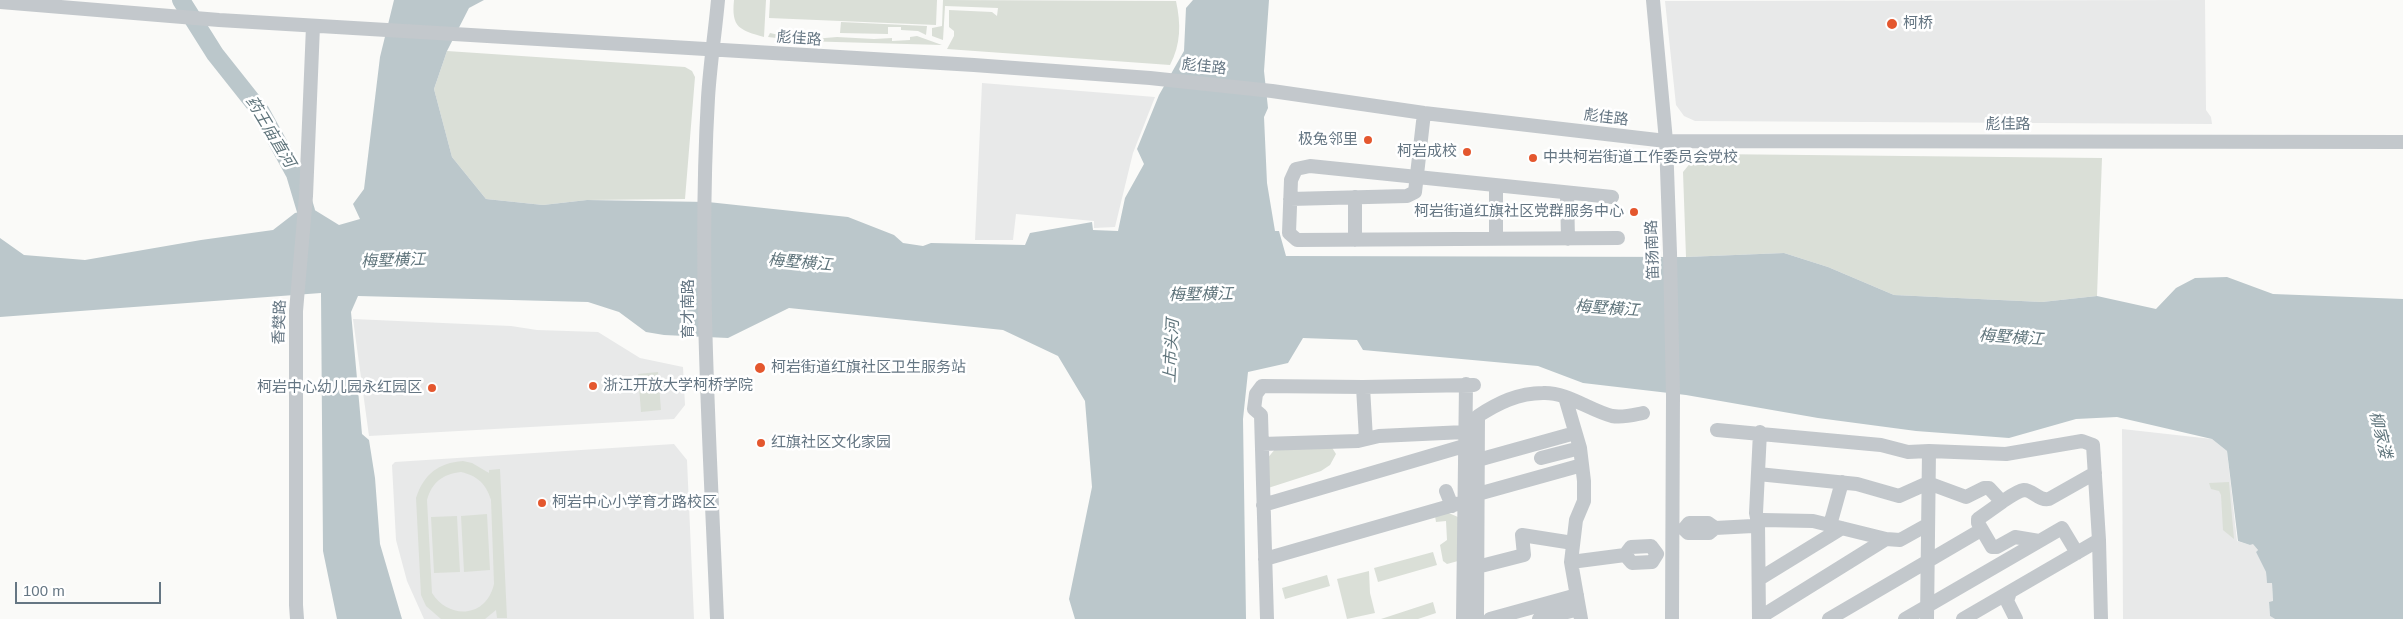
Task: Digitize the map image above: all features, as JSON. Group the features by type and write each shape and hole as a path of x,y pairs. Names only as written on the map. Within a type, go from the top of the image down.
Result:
{"street":[{"name":"育才南路","path":"717,619 706,353 706,182 712,51 718,0"},
{"name":"笛扬南路","path":"1653,0 1666,141 1670,253 1678,529 1673,554 1672,619"},
{"name":"彪佳路","path":"0,2 205,19 1150,78 1272,91 1424,113 1666,141 2403,142"},
{"name":"香樊路","path":"298,619 296,605 296,311 306,196 314,26"},
{"path":"1290,200 1407,196 1415,192 1415,177 1424,113"},
{"path":"1612,197 1310,166 1296,169 1292,180 1289,233 1297,240 1618,238"},
{"path":"1496,186 1496,239"},
{"path":"1567,193 1568,239"},
{"path":"1356,197 1356,240"},
{"path":"1267,619 1261,415 1254,408 1256,394 1262,386 1363,388 1470,384 1458,504 1463,619"},
{"path":"1363,388 1366,438"},
{"path":"1477,619 1478,416 1503,400 1543,393 1565,397 1612,416 1629,417 1643,413"},
{"path":"1565,397 1580,448 1582,465 1584,501 1576,520 1571,562 1579,608"},
{"path":"1717,430 1760,432 1881,445 1908,452 2006,454 2082,442 2093,445 2100,540 2101,619"},
{"path":"1262,444 1465,432"},
{"path":"1759,618 1758,523 1756,514 1760,432"},
{"path":"1478,460 1576,433"},
{"path":"1263,505 1464,446"},
{"path":"1541,458 1580,448"},
{"path":"1927,612 1929,451"},
{"path":"1478,494 1582,465"},
{"path":"2039,541 2015,537 1997,547 1992,547 1981,530 1978,519 2022,490 2044,500 2049,499 2095,473"},
{"path":"1758,474 1857,484 1899,496 1928,483 1966,497 1984,488 1990,488 2002,502"},
{"path":"1759,579 1836,527 1842,482"},
{"path":"1446,491 1458,504"},
{"path":"1265,559 1458,504"},
{"path":"1678,529 1688,533 1709,533 1715,528 1753,526 1764,520 1813,521 1886,539 1900,540 1927,525"},
{"path":"1905,619 1927,612 2062,528 2077,554"},
{"path":"1829,619 1981,530"},
{"path":"1477,567 1524,555 1522,535 1573,543"},
{"path":"1759,618 1886,539"},
{"path":"1964,619 2100,540"},
{"path":"1571,562 1625,555 1631,548 1651,546 1657,554 1673,554"},
{"path":"2010,592 2007,601 2016,619"},
{"path":"1540,619 1579,608"},
{"path":"1490,619 1579,608"}],"shaded area":[{"path":"734,0 766,0 764,37 743,30 739,26 734,17"},
{"path":"770,0 937,0 936,25 769,18"},
{"path":"943,0 1176,1 1179,18 1178,42 1170,65 947,49 954,36 954,31 949,27 949,10 992,12 997,16 998,8 945,6 943,40 932,36 932,28 942,26"},
{"path":"2205,0 2206,110 2211,117 2212,124 1695,121 1684,116 1676,105 1665,1"},
{"path":"841,22 927,26 926,35 918,31 901,30 901,27 888,27 888,34 840,33"},
{"path":"770,33 801,40 837,37 892,38 892,41 910,40 910,37 917,36 942,45 801,41 768,37"},
{"path":"447,51 685,67 692,71 695,77 685,199 587,200 543,205 486,199 452,157 434,89"},
{"path":"982,83 1155,97 1133,153 1115,227 1094,228 1094,221 1016,214 1013,240 975,240"},
{"path":"1709,154 2102,158 2097,296 2042,302 1894,295 1828,267 1784,253 1686,257 1683,172 1692,161"},
{"path":"353,319 598,332 640,358 683,367 685,405 674,419 369,436"},
{"path":"658,372 661,410 641,412 638,374"},
{"path":"2122,429 2212,439 2227,451 2237,541 2250,545 2253,543 2258,550 2256,552 2266,572 2267,582 2272,583 2273,602 2269,602 2270,616 2275,619 2123,619"},
{"name":"柯岩中心小学育才路校区","path":"674,444 687,460 694,619 424,619 407,581 396,540 392,465 395,462"},
{"path":"1331,446 1336,454 1330,465 1321,471 1265,489 1266,460 1276,448"},
{"path":"454,462 472,463 489,473 489,470 500,469 507,618 497,618 496,610 485,619 441,619 426,606 421,595 416,498 423,482 433,471","holes":["461,472 477,478 484,485 491,500 494,584 490,596 483,604 475,609 457,611 439,602 432,593 427,500 432,488 439,480"]},
{"path":"2229,482 2234,539 2223,530 2221,495 2219,491 2211,489 2209,483"},
{"path":"1444,511 1458,517 1458,561 1447,564 1443,561 1440,545 1447,540 1446,521 1436,522 1435,516"},
{"path":"487,514 490,570 464,572 461,516"},
{"path":"457,516 460,572 434,573 431,517"},
{"path":"1433,552 1437,565 1378,582 1374,568"},
{"path":"1369,571 1370,593 1375,613 1347,619 1337,579"},
{"path":"1327,575 1330,586 1285,599 1282,588"},
{"path":"1433,602 1436,613 1418,619 1381,619"}],"water":[{"path":"394,0 484,0 469,8 447,51 434,89 452,157 486,199 543,205 587,200 708,202 848,217 894,235 903,243 923,246 931,243 1025,245 1030,233 1092,222 1093,230 1118,231 1125,198 1144,164 1137,149 1159,95 1184,51 1186,8 1193,0 1269,0 1264,71 1268,108 1264,117 1267,183 1275,231 1279,231 1286,256 1686,257 1784,253 1828,267 1894,295 2042,302 2097,296 2156,309 2176,288 2195,278 2227,277 2273,294 2403,299 2403,619 2275,619 2270,616 2269,602 2273,601 2272,583 2267,583 2266,572 2256,552 2258,550 2253,544 2250,545 2238,541 2227,451 2212,439 2117,417 2076,419 2009,438 1916,431 1818,418 1686,395 1583,383 1538,366 1363,350 1357,340 1303,338 1288,363 1248,372 1243,419 1246,619 1075,619 1069,599 1092,487 1085,401 1058,356 1003,330 789,308 728,338 664,335 646,332 619,312 588,302 358,296 351,312 362,434 369,440 375,478 380,544 402,619 337,619 323,551 321,293 0,317 0,238 24,255 85,260 273,230 295,213 313,209 339,225 360,219 353,204 364,189 380,57"}],"waterway":[{"name":"药王庙直河","path":"181,0 215,54 261,112 295,174 306,211"}],"place":[{"name":"柯桥","path":"1892,24"},
{"name":"极兔邻里","path":"1368,140"},
{"name":"柯岩成校","path":"1467,152"},
{"name":"中共柯岩街道工作委员会党校","path":"1533,158"},
{"name":"柯岩街道红旗社区党群服务中心","path":"1634,212"},
{"name":"柯岩街道红旗社区卫生服务站","path":"760,368"},
{"name":"浙江开放大学柯桥学院","path":"593,386"},
{"name":"柯岩中心幼儿园永红园区","path":"432,388"},
{"name":"红旗社区文化家园","path":"761,443"},
{"name":"柯岩中心小学育才路校区","path":"542,503"}],"water label":[{"name":"梅墅横江","path":"393,261"},
{"name":"梅墅横江","path":"800,263"},
{"name":"梅墅横江","path":"1201,295"},
{"name":"梅墅横江","path":"1607,309"},
{"name":"梅墅横江","path":"2011,338"},
{"name":"上市头河","path":"1172,351"},
{"name":"柳家溇","path":"2380,435"}]}
